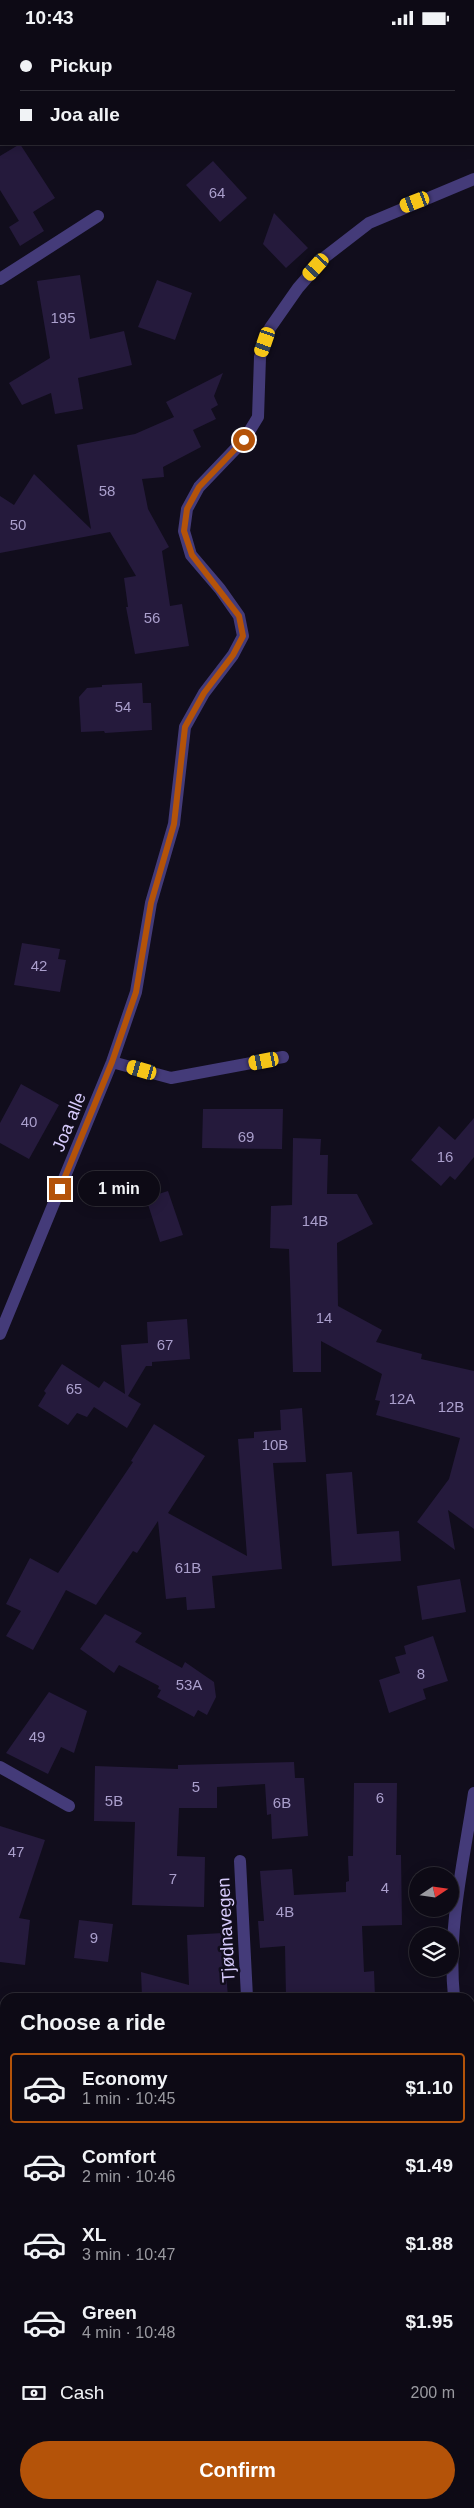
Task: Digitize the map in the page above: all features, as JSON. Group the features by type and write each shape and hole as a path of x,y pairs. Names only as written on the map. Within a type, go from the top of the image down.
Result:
{"street":[{"name":"Joa alle","path":"0,1334 112,1062 136,992 151,903 174,824 185,727 204,693 233,655 243,636 239,616 192,555 184,531 187,509 199,487 244,440 258,417 260,357 270,328 298,287 325,257 369,223 474,179"},
{"path":"0,279 98,216"},
{"path":"112,1062 171,1078 283,1057"},
{"path":"0,1767 69,1806"},
{"path":"454,1993 451,1971 455,1917 474,1793"},
{"name":"Tjødnavegen","path":"240,1861 247,1993"}],"building":[{"path":"21,145 55,198 19,221 0,190 0,156"},
{"path":"213,161 247,198 220,222 186,185"},
{"path":"33,212 44,231 20,246 9,227"},
{"path":"274,213 308,248 286,268 263,244"},
{"path":"80,275 90,339 124,331 132,365 78,378 83,409 55,414 51,393 22,405 9,383 50,358 37,281"},
{"path":"157,280 192,293 175,340 138,327"},
{"path":"223,373 214,396 218,405 211,409 216,419 193,430 201,447 163,467 164,477 142,479 148,509 169,547 162,551 170,606 182,604 189,646 135,654 126,607 128,607 124,578 136,576 110,532 0,553 0,496 14,505 34,474 91,529 77,445 135,434 174,417 166,402"},
{"path":"142,683 143,703 151,703 152,730 105,733 104,731 81,732 79,697 87,688 102,687 102,685"},
{"path":"22,943 60,949 58,959 66,960 60,992 14,985"},
{"path":"21,1084 59,1105 29,1159 0,1143 0,1123"},
{"path":"203,1109 283,1109 282,1149 202,1148"},
{"path":"474,1118 474,1157 455,1180 450,1176 441,1186 411,1160 439,1126 455,1140"},
{"path":"293,1138 321,1139 320,1155 328,1155 327,1194 357,1194 373,1224 337,1243 338,1306 382,1330 376,1342 422,1354 421,1359 474,1371 474,1529 448,1510 455,1550 417,1522 449,1479 460,1438 376,1415 380,1401 375,1400 382,1374 321,1341 321,1372 293,1372 289,1249 270,1248 271,1206 292,1205"},
{"path":"168,1191 183,1235 160,1242 146,1198"},
{"path":"187,1319 190,1359 152,1362 152,1366 146,1366 128,1396 141,1404 127,1428 94,1407 87,1417 77,1413 68,1425 38,1406 46,1393 44,1391 62,1364 99,1388 104,1381 125,1394 121,1345 148,1343 147,1322"},
{"path":"302,1408 306,1462 273,1463 282,1569 212,1576 215,1608 187,1610 186,1597 166,1599 158,1521 137,1553 133,1551 96,1605 66,1590 33,1650 6,1636 21,1611 6,1604 30,1558 58,1573 133,1462 131,1461 154,1424 205,1456 168,1513 247,1556 238,1439 254,1438 254,1432 281,1430 280,1410"},
{"path":"352,1472 357,1534 399,1531 401,1561 332,1566 326,1474"},
{"path":"460,1579 466,1612 422,1620 417,1586"},
{"path":"105,1614 142,1633 135,1642 182,1668 185,1662 214,1682 216,1697 207,1715 198,1710 194,1717 157,1697 161,1690 158,1689 159,1686 119,1665 114,1673 80,1649"},
{"path":"433,1636 448,1681 423,1689 426,1699 389,1713 379,1680 400,1673 395,1657 406,1654 404,1646"},
{"path":"49,1692 87,1711 74,1753 61,1747 48,1774 6,1753"},
{"path":"294,1762 295,1778 304,1778 308,1836 272,1839 271,1814 267,1815 265,1784 217,1787 217,1808 179,1808 177,1856 205,1857 204,1907 132,1905 135,1822 94,1821 95,1766 178,1769 178,1765"},
{"path":"354,1783 397,1783 396,1855 401,1855 402,1925 362,1926 364,1972 374,1971 375,1993 286,1993 285,1946 260,1948 258,1921 264,1921 260,1871 292,1869 294,1895 346,1892 346,1882 349,1881 348,1856 353,1856"},
{"path":"0,1826 45,1840 19,1918 30,1920 25,1965 0,1962"},
{"path":"79,1920 113,1924 108,1962 74,1958"},
{"path":"223,1933 228,1993 142,1993 141,1972 189,1985 187,1935"}],"route":[{"path":"60,1189 112,1062 136,992 151,903 174,824 185,727 204,693 233,655 243,636 239,616 192,555 184,531 187,509 199,487 244,440"}]}
